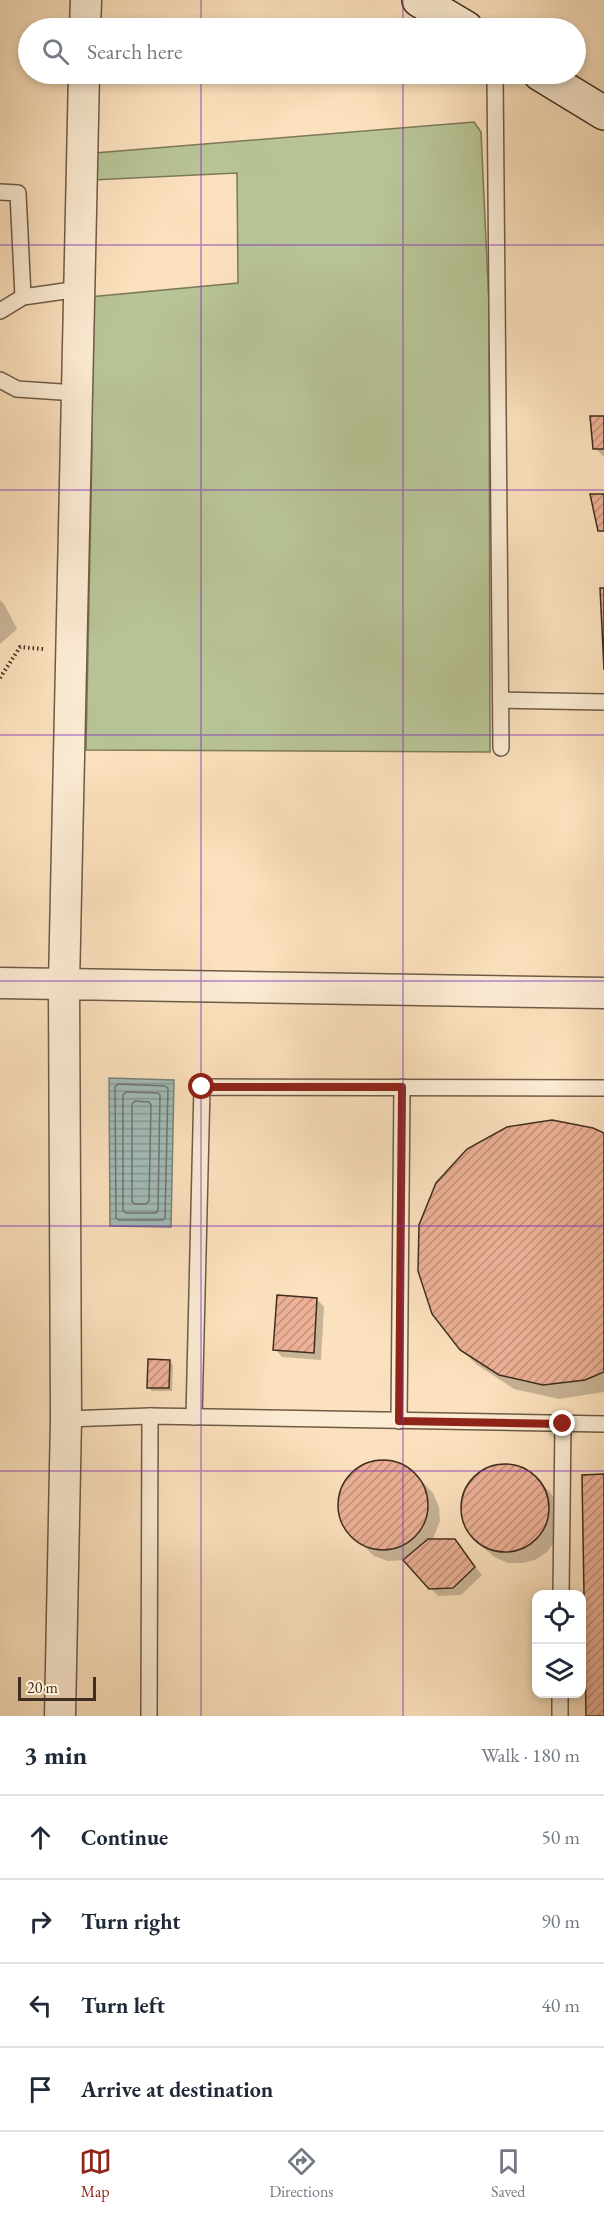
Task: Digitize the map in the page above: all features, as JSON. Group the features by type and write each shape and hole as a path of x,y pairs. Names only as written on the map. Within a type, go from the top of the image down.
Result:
{"main road":[{"path":"419,0 449,18"},
{"path":"556,84 604,113"}],"street":[{"path":"85,18 86,0"},
{"path":"60,1716 66,1419 64,984 84,84"},
{"path":"0,983 604,993"}],"lane":[{"path":"495,84 501,748"},
{"path":"0,192 18,193 23,297"},
{"path":"0,311 23,297 79,289"},
{"path":"0,380 17,389 76,393"},
{"path":"501,699 604,702"},
{"path":"194,1417 202,1087 604,1088"},
{"path":"399,1421 402,1087"},
{"path":"66,1419 150,1416 604,1424"},
{"path":"149,1716 150,1416"},
{"path":"561,1590 563,1424"},
{"path":"560,1698 560,1716"}],"path":[{"path":"0,678 20,647 71,651"}],"green space":[{"path":"474,122 481,132 489,305 490,752 86,750 92,451 89,297 238,283 237,173 92,180 95,153"}],"water":[{"path":"109,1078 174,1080 171,1227 110,1226"}],"building":[{"path":"590,416 604,416 604,449 593,449"},
{"path":"590,494 604,494 604,531 598,531"},
{"path":"600,588 604,588 604,670"},
{"path":"552,1120 593,1128 604,1133 604,1372 585,1380 543,1385 499,1375 460,1350 432,1314 418,1271 419,1225 436,1183 467,1149 507,1127"},
{"path":"277,1295 317,1298 314,1353 273,1350"},
{"path":"148,1359 170,1360 169,1388 147,1388"},
{"path":"383,1460 400,1463 415,1473 425,1488 428,1505 425,1522 415,1537 400,1547 383,1550 366,1547 351,1537 341,1522 338,1505 341,1488 351,1473 366,1463"},
{"path":"496,1464 514,1464 530,1471 542,1483 549,1499 549,1517 542,1533 530,1545 514,1552 496,1552 480,1545 468,1533 461,1517 461,1499 468,1483 480,1471"},
{"path":"604,1474 604,1716 586,1716 586,1590 584,1590 582,1475"},
{"path":"428,1539 455,1539 475,1567 453,1588 429,1589 403,1560"}],"route":[{"path":"202,1087 402,1087 399,1421 563,1424"}]}
